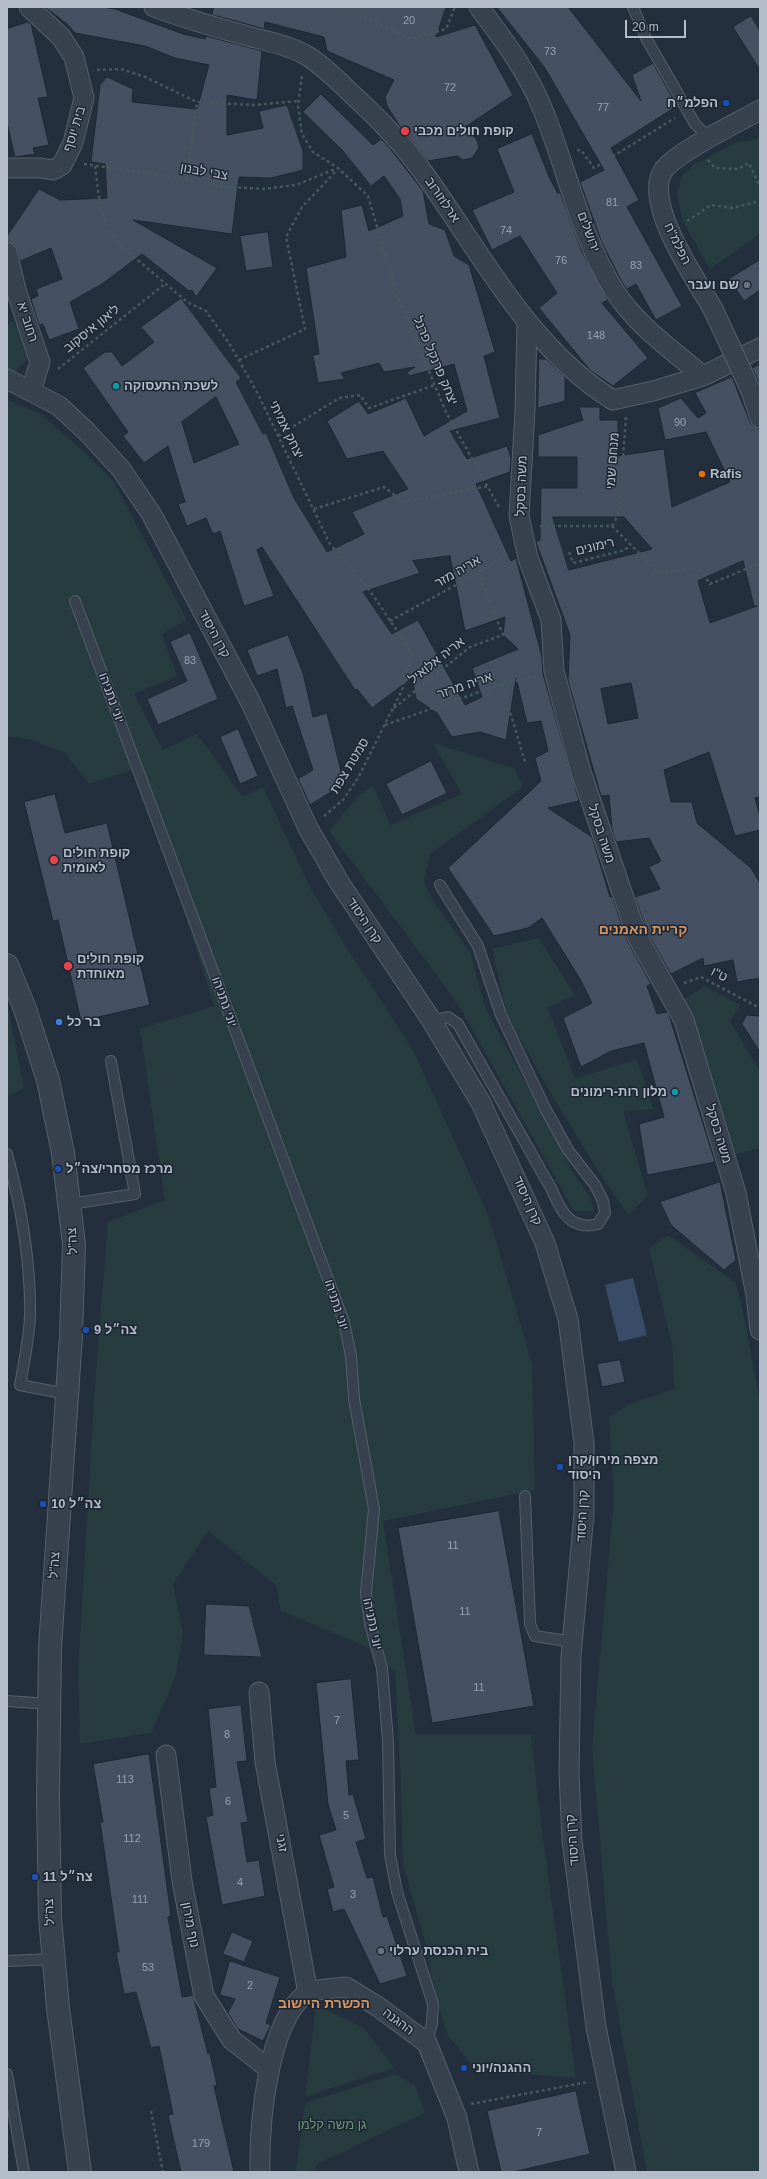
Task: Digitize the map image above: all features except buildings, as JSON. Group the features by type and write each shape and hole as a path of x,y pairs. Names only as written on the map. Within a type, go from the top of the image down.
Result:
{"street":[{"name":"בית יוסף","path":"29,7 60,37 74,57 84,98 73,143 59,166"},
{"name":"ארלוזורוב","path":"154,7 195,22 279,44 304,54 337,79 373,114 420,167 503,291 527,322 577,374 613,400"},
{"name":"ירושלים","path":"479,7 508,47 527,77 543,108 591,244 615,291 635,316 664,346 703,376"},
{"name":"הפלמ\"ח","path":"760,110 677,157 663,170 659,180 660,202 670,233 713,309 751,391 760,418"},
{"path":"7,168 42,168 59,166"},
{"name":"רחוב יא","path":"7,252 16,290 40,362 31,391"},
{"name":"משה בסקל","path":"527,322 526,410 519,516 528,558 551,620 554,671 581,772 608,855 637,936 684,1020 736,1193 756,1295 760,1330"},
{"path":"613,400 653,391 703,376 760,348"},
{"name":"קרן היסוד","path":"7,379 59,406 86,431 121,469 152,515 251,703 308,828 339,882 432,1021 481,1103 514,1172 545,1243 568,1319 584,1443 584,1514 572,1642 569,1773 572,1840 596,2027 626,2172"},
{"name":"צה\"ל","path":"7,965 25,1009 48,1080 63,1153 74,1244 67,1394 50,1640 50,1917 58,2008 80,2172"},
{"name":"זגני","path":"260,1692 265,1762 308,1993"},
{"name":"נוף מירון","path":"166,1755 182,1881 204,1996 232,2040 269,2069"},
{"name":"ההגנה","path":"308,1993 346,1987 377,2006 427,2043 457,2118 469,2172"},
{"path":"260,2172 262,2110 269,2069 292,2009 308,1993"}],"lane":[{"path":"633,7 646,38 695,124 702,143"},
{"name":"יוני נתניהו","path":"74,601 344,1322 350,1356 354,1399 374,1509 366,1593 370,1624 382,1668 388,1741 390,1855 397,1892 433,2004 432,2023 427,2043"},
{"path":"432,1021 448,1017 458,1024 552,1190 561,1210 574,1223 588,1226 598,1224 605,1213 604,1201 595,1185 568,1150 545,1108 501,1015 478,946 440,885"},
{"path":"70,1204 135,1194 111,1061"},
{"path":"7,1154 22,1220 28,1266 30,1317 20,1385 67,1394"},
{"path":"525,1496 530,1624 535,1636 572,1642"},
{"path":"7,1701 49,1704"},
{"path":"7,1961 54,1959"},
{"path":"7,2074 24,2172"}],"path":[{"path":"342,7 411,39 446,29 455,7"},
{"path":"239,360 305,328 286,237 302,207 338,168 313,152 302,134 299,101 304,54"},
{"path":"78,70 121,70 145,77 197,102 254,105 299,101"},
{"path":"187,179 197,102"},
{"path":"581,150 594,168 688,111"},
{"path":"702,143 715,168 738,169 749,163 760,187"},
{"name":"צבי לבנון","path":"59,166 95,166 187,179 216,186 263,189 296,185 338,168"},
{"name":"יצחק אמיתי","path":"95,166 101,213 119,244 187,302 206,311 239,360 278,436 330,544 368,588 412,653 402,690 384,726"},
{"name":"יצחק פרנקל פרנל","path":"338,168 368,196 397,295 446,412 502,512"},
{"path":"670,233 711,205 733,208 760,201"},
{"name":"ליאון איסקוב","path":"55,371 166,283"},
{"path":"278,436 339,398 360,395 369,408 435,385"},
{"name":"מנחם שמי","path":"612,526 619,514 626,417 613,400"},
{"path":"314,509 384,487 403,502 488,486"},
{"path":"521,526 612,526 659,573 699,568 710,584 760,563"},
{"name":"אריה מזר","path":"390,620 478,572 512,550 521,526"},
{"name":"רימונים","path":"569,552 572,563 625,550 630,544"},
{"name":"אריה אלואיל","path":"392,709 470,647 503,635 478,572"},
{"name":"אריה מרזר","path":"384,726 502,684 554,671"},
{"path":"502,684 525,762"},
{"name":"סמטת צפת","path":"308,828 343,800 358,778 384,726"},
{"name":"ט\"ו","path":"667,989 701,977 756,1006 760,1006"},
{"path":"452,2107 606,2079"},
{"path":"151,2111 162,2172"}],"green space":[{"path":"760,137 760,234 710,269 682,220 677,194 682,176 693,165 737,142 755,140"},
{"path":"14,321 29,358 14,372 7,369 7,324"},
{"path":"7,400 41,414 81,449 114,482 187,620 162,634 177,676 134,694 163,750 197,734 243,797 263,787 309,885 346,947 413,1050 489,1217 532,1364 535,1490 383,1521 416,1735 531,1735 541,1823 576,2078 476,2070 447,2034 436,2000 424,1939 403,1863 395,1672 367,1647 281,1611 276,1585 208,1531 173,1584 183,1634 175,1679 151,1733 80,1744 78,1670 96,1370 108,1222 165,1200 140,1029 214,1006 139,768 89,784 65,753 29,739 7,736"},
{"path":"433,743 514,768 523,787 430,854 424,882 433,901 470,952 485,1007 573,1172 591,1199 594,1211 574,1211 462,1011 329,831 357,797 373,785 390,825 462,794"},
{"path":"539,938 575,995 548,1008 575,1079 637,1059 653,1109 623,1111 648,1196 628,1215 600,1174 547,1087 507,1015 492,949"},
{"path":"704,986 740,1005 730,1021 758,1068 760,1068 760,1148 731,1156 683,1000"},
{"path":"7,1003 24,1088 7,1097"},
{"path":"668,1235 736,1283 745,1321 760,1403 760,2172 647,2172 612,1982 592,1748 614,1498 609,1417 630,1404 674,1389 672,1345 649,1249"},
{"path":"316,2005 364,2028 394,2068 305,2097"},
{"name":"גן משה קלמן","path":"395,2074 415,2085 425,2113 317,2164 316,2170 296,2172 305,2103"}],"water":[{"path":"633,1278 647,1335 619,1342 605,1285"}],"place":[{"name":"הפלמ״ח","path":"726,103"},
{"name":"קופת חולים מכבי","path":"405,131"},
{"name":"שם ועבר","path":"747,285"},
{"name":"לשכת התעסוקה","path":"116,386"},
{"name":"Rafis","path":"702,474"},
{"name":"קופת חולים לאומית","path":"54,860"},
{"name":"קופת חולים מאוחדת","path":"68,966"},
{"name":"בר כל","path":"59,1022"},
{"name":"מלון רות-רימונים","path":"675,1092"},
{"name":"מרכז מסחרי/צה״ל","path":"58,1169"},
{"name":"צה״ל 9","path":"86,1330"},
{"name":"מצפה מירון/קרן היסוד","path":"560,1467"},
{"name":"צה״ל 10","path":"43,1504"},
{"name":"צה״ל 11","path":"35,1877"},
{"name":"בית הכנסת ערלוי","path":"381,1951"},
{"name":"ההגנה/יוני","path":"464,2068"}],"district":[{"name":"קריית האמנים","path":"643,930"},
{"name":"הכשרת היישוב","path":"324,2004"}]}
